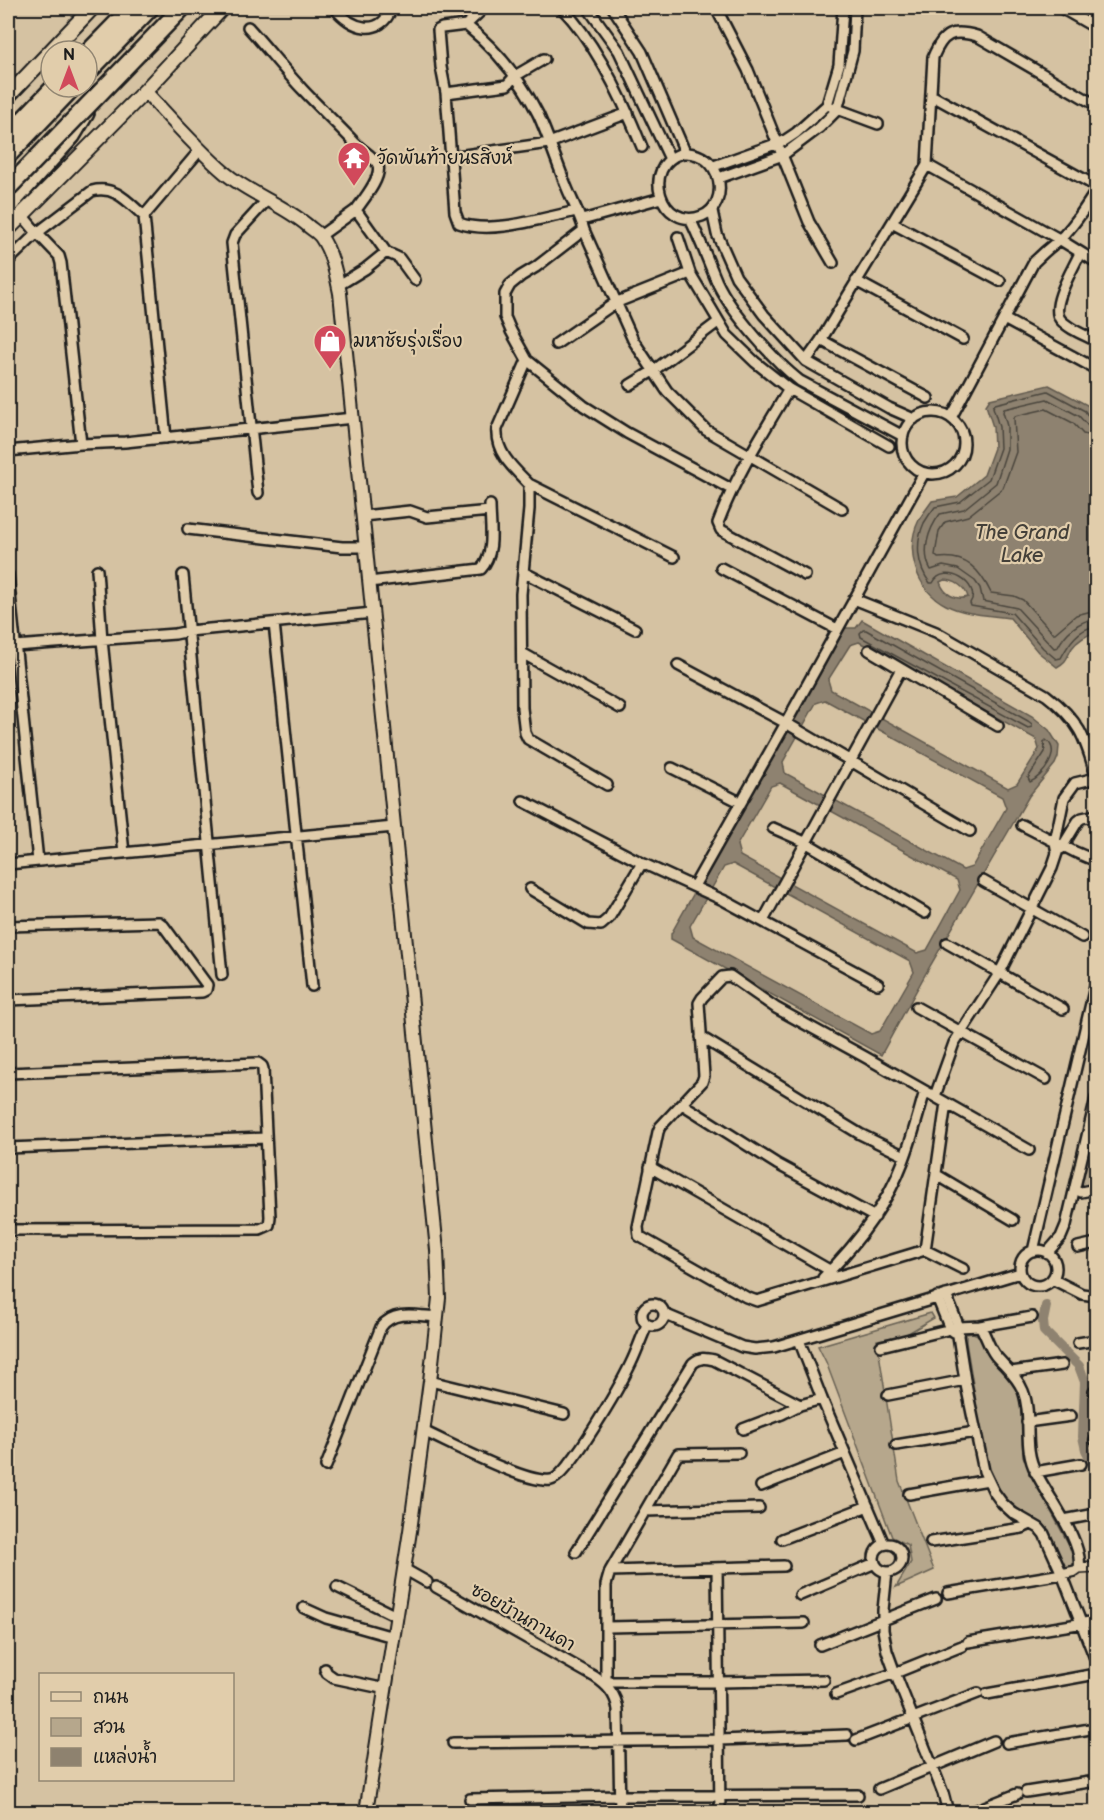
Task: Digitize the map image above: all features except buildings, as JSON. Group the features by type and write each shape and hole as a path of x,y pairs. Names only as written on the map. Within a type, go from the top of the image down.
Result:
{"highway":[{"path":"99,41 131,8"},
{"path":"99,61 150,8"},
{"path":"99,87 176,8"},
{"path":"8,188 182,8"},
{"path":"8,128 41,99"},
{"path":"8,135 42,99"},
{"path":"8,155 62,99"},
{"path":"8,182 87,99"},
{"path":"8,207 72,135 86,114 88,99"}],"main road":[{"path":"8,96 92,8"},
{"path":"8,229 145,91 222,8"}],"street":[{"path":"335,8 352,23 359,27 370,28 387,18 392,8"},
{"path":"484,8 466,25 438,30 446,93 455,212 459,223 471,227 494,228 577,210"},
{"path":"562,8 603,64 642,147"},
{"path":"588,8 619,51 670,159"},
{"path":"613,8 642,52 686,152"},
{"path":"716,8 748,70 770,120 777,144 809,222 833,263"},
{"path":"714,166 777,144 796,133 827,105 839,65 843,8"},
{"path":"719,178 783,154 819,128 837,110 853,51 855,8"},
{"path":"1061,8 1096,28"},
{"path":"466,25 515,76 538,115 615,303 633,340 667,391 706,430 842,509"},
{"path":"248,27 303,90 356,145 376,162 379,171 373,187 356,210 320,236"},
{"path":"806,361 927,165 933,57 939,42 949,34 962,32 977,36 1096,105"},
{"path":"446,93 507,85 515,76 544,59"},
{"path":"145,91 200,150 228,175 280,206 320,236 327,249 339,285 437,1250 439,1298 404,1569 366,1812"},
{"path":"931,95 1096,186"},
{"path":"827,105 878,124"},
{"path":"450,158 549,143 628,113"},
{"path":"144,216 200,150"},
{"path":"712,211 690,219 668,208 661,198 658,189 662,170 676,154 686,152 703,156 714,166 719,178 718,195 712,211 717,234 736,277 764,315 806,361 889,408 914,419"},
{"path":"927,165 1096,262"},
{"path":"8,261 37,233 92,191 101,189 121,195 144,216 165,438"},
{"path":"951,418 1034,262 1080,216 1096,191"},
{"path":"661,198 583,225 536,267 510,285 505,294 506,317 527,360 584,406 627,433 731,489"},
{"path":"258,493 232,243 235,235 267,200"},
{"path":"356,210 386,252 399,258 415,280"},
{"path":"22,215 58,256 61,263 81,444"},
{"path":"690,219 718,284 732,308 791,374 903,436"},
{"path":"892,223 1000,281"},
{"path":"678,237 690,273 718,322 755,362 789,389 889,446"},
{"path":"339,285 365,269 386,252"},
{"path":"1080,253 1060,295 1056,312 1066,324 1096,341"},
{"path":"556,344 615,303 690,273"},
{"path":"856,281 963,339"},
{"path":"1004,319 1096,369"},
{"path":"630,385 653,371 718,322"},
{"path":"821,340 928,398"},
{"path":"527,360 497,429 498,447 512,466 529,483 674,557"},
{"path":"789,389 748,456 731,489 718,523 721,530 805,575"},
{"path":"934,413 951,418 963,437 961,456 947,471 938,474 924,473 910,464 904,456 903,436 907,426 923,414 934,413"},
{"path":"8,451 125,442 353,418"},
{"path":"695,887 924,473"},
{"path":"529,483 529,509 521,594 522,708 525,733 528,739 607,785"},
{"path":"363,516 410,511 427,517 490,508 491,542 488,559 481,569 369,582"},
{"path":"188,529 330,546 366,547"},
{"path":"721,568 837,629"},
{"path":"97,570 124,853"},
{"path":"523,572 635,629"},
{"path":"8,575 38,861"},
{"path":"183,575 222,975"},
{"path":"854,599 936,632 1046,695 1062,707 1076,723 1088,747 1096,772 1075,783 1066,793 1060,810 1059,847 1052,868 999,974 951,1050 935,1096"},
{"path":"15,646 175,634 373,613"},
{"path":"274,623 312,986"},
{"path":"869,650 998,726"},
{"path":"522,653 620,708"},
{"path":"678,665 803,732 970,831"},
{"path":"763,921 901,669"},
{"path":"672,768 740,802"},
{"path":"523,801 642,863 763,921 879,984"},
{"path":"1059,847 1078,821 1096,815"},
{"path":"1022,825 1059,847 1089,858"},
{"path":"8,864 394,827"},
{"path":"773,828 805,842 925,913"},
{"path":"530,889 588,924 601,925 609,918 642,863"},
{"path":"983,881 1082,937"},
{"path":"8,926 159,922 207,985 206,990 202,992 8,1000"},
{"path":"947,944 1063,1009"},
{"path":"963,1269 925,1250 762,1299 751,1300 639,1236 650,1167 660,1127 699,1086 704,1076 699,1009 702,998 722,977 730,976 776,1008 1029,1150"},
{"path":"1033,1251 1096,982"},
{"path":"916,1007 1046,1079"},
{"path":"701,1037 860,1134 905,1156"},
{"path":"8,1073 258,1063 262,1066 270,1221 269,1225 260,1229 8,1230"},
{"path":"822,1280 856,1244 875,1217 892,1186 905,1156 925,1091"},
{"path":"1047,1253 1061,1237 1066,1225 1085,1145 1093,1122 1096,1098"},
{"path":"925,1250 946,1103"},
{"path":"682,1104 777,1164 875,1217"},
{"path":"8,1148 266,1138"},
{"path":"1085,1145 1096,1142"},
{"path":"650,1167 831,1271"},
{"path":"937,1175 1013,1220"},
{"path":"1081,1192 1096,1189"},
{"path":"1078,1247 1096,1243"},
{"path":"1033,1251 1047,1253 1056,1265 1052,1279 1037,1286 1027,1282 1020,1273 1021,1262 1033,1251"},
{"path":"664,1314 664,1318 655,1327 646,1325 641,1316 643,1309 648,1305 658,1305 664,1314 742,1347 762,1349 800,1340 1020,1273"},
{"path":"1052,1279 1082,1294 1096,1296"},
{"path":"941,1296 956,1331 984,1471 1002,1503 1044,1534 1096,1661"},
{"path":"326,1466 381,1327 386,1321 397,1316 437,1317"},
{"path":"881,1346 1032,1317"},
{"path":"423,1431 516,1473 535,1479 557,1478 571,1463 617,1389 632,1361 646,1325"},
{"path":"980,1326 994,1354 1011,1372 1023,1392 1026,1402 1029,1452 1035,1472 1064,1520 1079,1554 1079,1568"},
{"path":"800,1340 822,1399 884,1544"},
{"path":"1078,1343 1096,1340"},
{"path":"576,1552 693,1363 698,1359 714,1360 800,1405"},
{"path":"1011,1372 1062,1365"},
{"path":"888,1395 965,1380"},
{"path":"430,1381 564,1414"},
{"path":"743,1429 800,1405 822,1399"},
{"path":"1027,1422 1071,1416"},
{"path":"896,1445 975,1432"},
{"path":"620,1812 617,1704 606,1683 606,1585 610,1571 678,1454 739,1453"},
{"path":"761,1486 845,1453"},
{"path":"1035,1472 1082,1464"},
{"path":"909,1494 988,1480"},
{"path":"782,1539 868,1506"},
{"path":"645,1511 759,1508"},
{"path":"1064,1520 1096,1514"},
{"path":"931,1542 1022,1528 1031,1524"},
{"path":"884,1544 895,1545 902,1553 898,1569 887,1572 879,1569 875,1563 875,1551 884,1544"},
{"path":"800,1595 875,1563"},
{"path":"610,1571 784,1566"},
{"path":"948,1593 1062,1574 1079,1568 1096,1567"},
{"path":"717,1568 720,1812"},
{"name":"ซอยบ้านกานดา","path":"404,1569 606,1683"},
{"path":"887,1572 883,1620 887,1651 943,1793 948,1812"},
{"path":"337,1587 396,1616"},
{"path":"820,1646 936,1599"},
{"path":"304,1608 326,1618 393,1637"},
{"path":"836,1694 965,1644 1096,1621"},
{"path":"607,1628 804,1623"},
{"path":"325,1670 334,1678 386,1689"},
{"path":"856,1740 982,1693 1096,1674"},
{"path":"606,1683 824,1680"},
{"path":"1007,1743 1096,1728"},
{"path":"453,1743 847,1736"},
{"path":"879,1789 994,1741"},
{"path":"972,1812 1021,1793 1096,1781"},
{"path":"470,1799 858,1795"}],"green space":[{"path":"1096,1147 1096,1185 1079,1189 1088,1148"},
{"path":"931,1313 934,1318 905,1335 877,1340 899,1481 934,1570 896,1587 911,1562 908,1545 892,1537 818,1346"},
{"path":"973,1333 980,1336 987,1353 1011,1379 1020,1397 1023,1456 1074,1554 1074,1565 1064,1570 1045,1527 1010,1503 992,1479 985,1457 966,1342 966,1334"}],"water":[{"name":"The Grand Lake","path":"1049,385 1089,406 1096,419 1096,632 1077,643 1065,661 1057,667 1038,652 1010,618 961,611 936,598 920,579 913,556 915,532 920,518 932,501 957,497 984,475 994,448 993,427 986,405 990,399","holes":["948,580 962,587 968,597 959,598 947,593 940,582"]},
{"path":"862,620 1032,716 1049,730 1059,746 1055,764 1029,796 881,1055 671,939 671,934 843,628 856,628","holes":["859,642 1036,739 1039,749 1017,784 1008,788 831,690 828,680 850,645","825,700 1002,797 1006,808 972,867 963,870 785,773 783,762 816,703","780,783 957,880 960,890 927,950 917,953 740,856 737,845 771,786","733,864 910,961 914,972 880,1031 871,1034 693,937 690,926 724,867"]}],"waterway":[{"path":"1046,1306 1044,1331 1079,1366 1085,1382 1083,1437 1086,1450 1096,1469"}],"place":[{"name":"วัดพันท้ายนรสิงห์","path":"354,187"},
{"name":"มหาชัยรุ่งเรื่อง","path":"330,370"}]}
